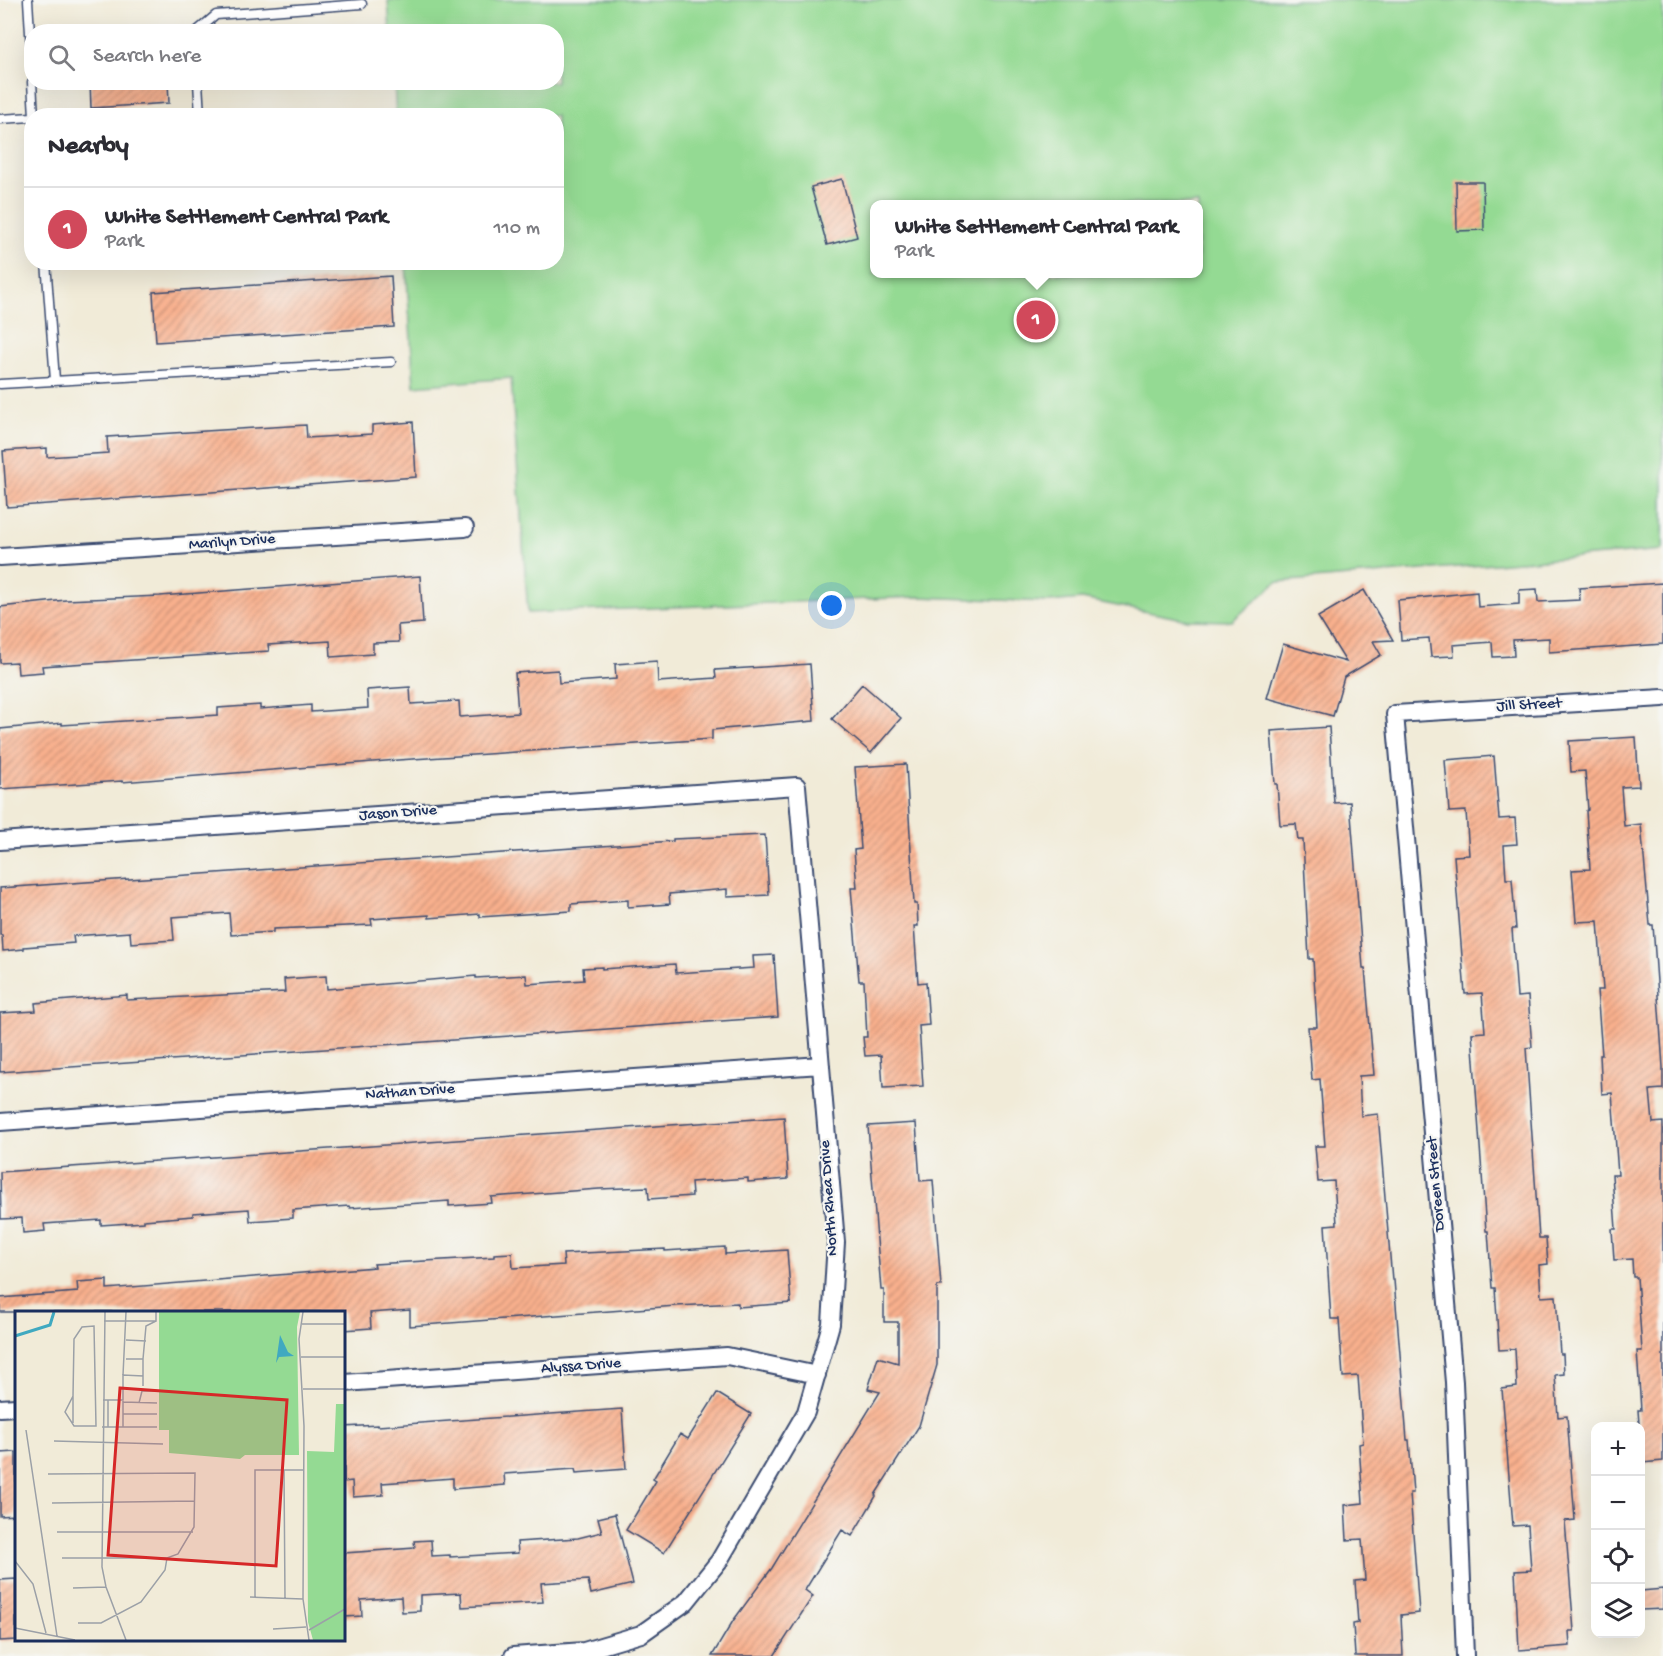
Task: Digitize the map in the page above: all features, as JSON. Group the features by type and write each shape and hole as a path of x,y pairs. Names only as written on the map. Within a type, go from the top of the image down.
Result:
{"street":[{"name":"Marilyn Drive","path":"0,557 465,528"},
{"name":"Jill Street","path":"1395,714 1663,698"},
{"name":"Doreen Street","path":"1395,714 1454,1382 1465,1656"},
{"name":"Jason Drive","path":"0,841 797,786"},
{"name":"North Rhea Drive","path":"513,1656 585,1653 641,1634 686,1602 720,1561 806,1412 831,1324 836,1242 797,786"},
{"name":"Nathan Drive","path":"0,1122 821,1065"},
{"name":"Alyssa Drive","path":"345,1383 727,1356 817,1375"},
{"path":"0,1408 15,1407"}],"lane":[{"path":"28,0 29,24"},
{"path":"205,24 216,15 362,4"},
{"path":"32,90 33,108"},
{"path":"198,90 200,108"},
{"path":"0,119 24,117"},
{"path":"47,270 56,380"},
{"path":"0,384 391,362"}],"green space":[{"path":"388,0 1663,0 1663,550 1277,582 1232,621 1188,620 1082,599 1049,602 919,597 528,613 511,378 414,386 406,270 564,270 564,108 396,108 394,90 564,90 564,24 390,24"}],"building":[{"path":"90,90 168,90 169,103 91,108"},
{"path":"842,179 857,237 827,245 811,187"},
{"path":"1456,182 1483,182 1484,230 1457,231"},
{"path":"391,276 394,327 156,342 153,292"},
{"path":"413,422 416,477 7,507 3,451 47,448 47,457 108,453 107,437 306,425 307,438 372,434 372,425"},
{"path":"420,576 423,623 398,625 399,642 373,643 373,654 331,657 330,641 268,645 269,651 42,666 43,672 18,674 17,662 0,663 0,607 66,600 160,596"},
{"path":"1663,583 1663,644 1549,652 1549,638 1513,640 1514,656 1493,657 1492,642 1453,645 1454,656 1431,657 1429,638 1401,640 1398,600 1477,592 1478,607 1519,604 1519,590 1537,589 1538,602 1580,600 1579,588"},
{"path":"1364,590 1393,640 1373,641 1381,655 1344,677 1333,716 1267,698 1283,644 1346,662 1318,617"},
{"path":"657,661 658,682 716,678 715,670 810,664 814,721 712,730 712,739 0,789 0,729 62,723 62,725 218,715 218,708 260,705 260,709 311,705 311,712 368,708 367,690 410,687 411,704 459,701 460,717 518,713 515,673 558,670 559,683 616,679 615,664"},
{"path":"862,684 901,718 871,753 832,719"},
{"path":"1329,727 1334,803 1350,802 1374,1075 1359,1076 1361,1116 1378,1114 1407,1440 1409,1440 1413,1493 1410,1493 1419,1613 1401,1615 1403,1656 1355,1656 1353,1624 1358,1623 1355,1581 1365,1580 1362,1539 1347,1540 1345,1505 1363,1503 1359,1444 1363,1443 1358,1376 1343,1377 1339,1319 1331,1319 1325,1225 1337,1224 1334,1181 1318,1182 1315,1146 1325,1146 1320,1079 1312,1080 1308,1027 1317,1027 1313,959 1309,959 1303,840 1298,840 1296,824 1280,825 1277,784 1275,784 1271,731"},
{"path":"1636,737 1639,786 1621,787 1624,826 1641,824 1650,925 1653,925 1663,1067 1663,1089 1650,1090 1653,1123 1663,1122 1663,1461 1645,1463 1645,1422 1639,1422 1638,1410 1641,1410 1637,1351 1642,1351 1637,1277 1633,1277 1632,1259 1614,1260 1612,1229 1616,1229 1612,1175 1618,1175 1612,1093 1602,1094 1600,1055 1602,1055 1597,990 1603,990 1598,921 1576,922 1572,870 1590,869 1585,771 1571,772 1569,741"},
{"path":"1494,756 1499,819 1515,818 1517,844 1504,845 1506,879 1512,879 1516,929 1512,929 1517,997 1528,996 1532,1047 1526,1048 1539,1238 1546,1238 1548,1264 1539,1265 1541,1297 1556,1296 1560,1354 1563,1354 1564,1374 1555,1375 1558,1417 1567,1416 1575,1520 1565,1521 1574,1631 1569,1631 1570,1646 1519,1650 1515,1571 1531,1570 1528,1525 1513,1526 1502,1389 1517,1387 1515,1349 1499,1350 1495,1288 1492,1288 1488,1231 1486,1231 1472,1033 1485,1032 1482,993 1465,994 1454,856 1469,855 1466,811 1449,812 1445,760"},
{"path":"906,764 914,904 917,904 918,926 914,926 918,983 926,982 929,1025 919,1026 923,1086 883,1088 881,1055 865,1056 863,1037 867,1037 864,981 859,981 851,888 857,888 854,850 861,849 855,767"},
{"path":"765,835 769,895 727,897 727,889 669,894 670,904 628,907 628,900 571,904 571,911 480,917 480,914 371,919 372,925 273,929 273,932 231,935 229,913 172,917 174,940 131,943 130,932 73,936 74,943 3,951 2,935 0,935 0,888 673,841 673,839"},
{"path":"774,955 778,1017 0,1072 0,1013 36,1011 35,1003 127,995 127,1000 285,992 284,979 326,976 327,989 476,976 476,978 526,975 527,984 584,980 583,968 602,967 602,969 675,964 676,973 754,968 753,956"},
{"path":"784,1117 788,1179 748,1182 748,1178 691,1182 692,1196 649,1199 648,1187 599,1189 491,1197 492,1203 449,1206 449,1201 293,1210 293,1218 250,1221 249,1209 193,1213 193,1216 144,1220 144,1222 101,1225 101,1220 44,1224 45,1231 23,1233 22,1218 1,1219 0,1172"},
{"path":"916,1123 920,1181 933,1180 941,1286 937,1286 937,1365 919,1426 852,1536 842,1530 805,1590 813,1596 774,1656 712,1656 733,1621 772,1568 880,1392 868,1389 878,1357 898,1363 898,1322 884,1322 884,1290 881,1290 868,1126"},
{"path":"725,1247 725,1254 787,1250 791,1303 738,1307 738,1303 676,1306 410,1326 410,1310 370,1313 371,1328 345,1330 345,1311 0,1312 0,1298 78,1292 77,1282 107,1280 107,1289 375,1267 374,1264 494,1257 494,1254 512,1253 513,1268 564,1265 563,1254 665,1249 665,1251"},
{"path":"717,1393 751,1414 664,1553 626,1530 656,1481 653,1479 680,1434 688,1439"},
{"path":"622,1409 626,1469 576,1473 575,1469 504,1474 505,1485 453,1489 453,1478 382,1483 383,1495 353,1497 352,1481 345,1482 345,1427"},
{"path":"15,1452 15,1515 0,1516 0,1453"},
{"path":"615,1514 633,1584 591,1594 588,1580 541,1583 543,1602 462,1607 461,1593 420,1595 420,1611 402,1612 401,1597 361,1600 362,1616 345,1617 345,1553 415,1548 414,1541 431,1540 432,1556 518,1553 517,1542 578,1538 602,1532 598,1518"},
{"path":"15,1579 15,1640 0,1641 0,1580"},
{"path":"1663,1589 1663,1609 1645,1610 1645,1591"}],"place":[{"name":"White Settlement Central Park","path":"1036,320"}]}
